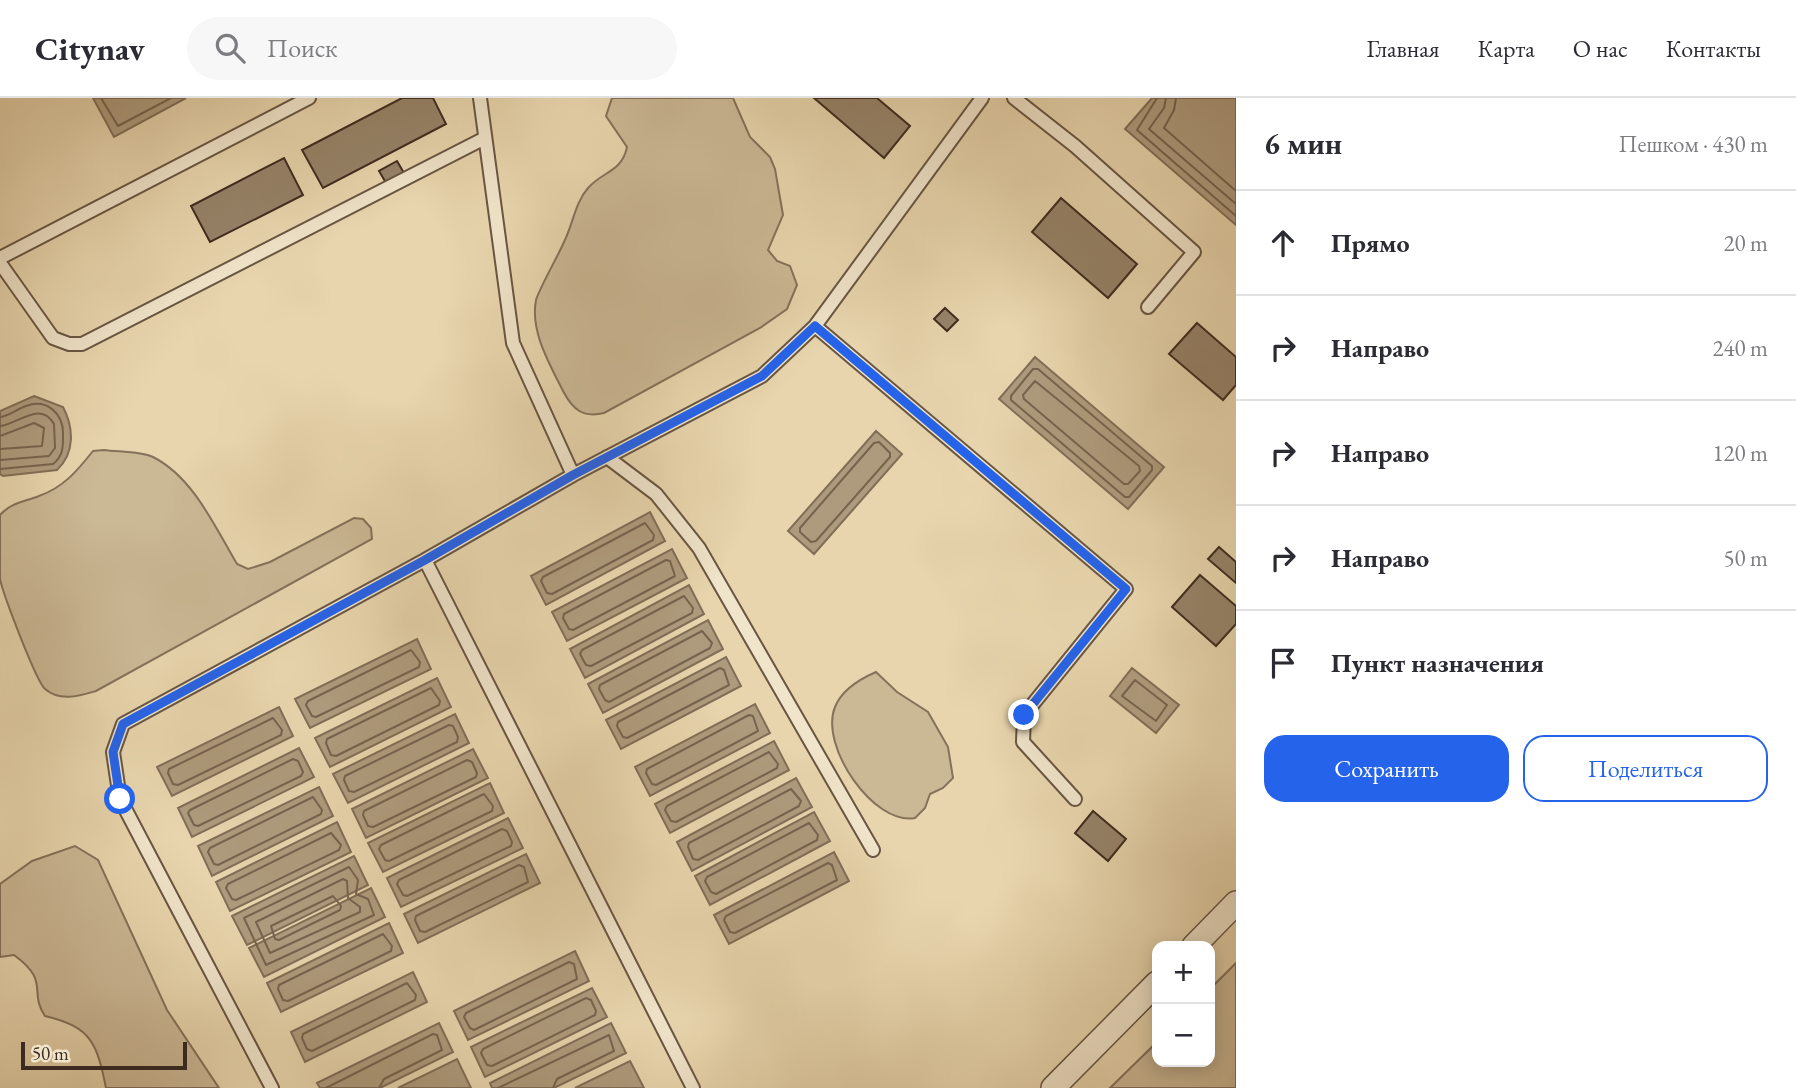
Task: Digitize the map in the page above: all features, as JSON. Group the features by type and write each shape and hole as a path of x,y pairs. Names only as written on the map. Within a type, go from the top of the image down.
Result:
{"street":[{"path":"1199,941 1236,904"},
{"path":"1053,1088 1152,988"}],"lane":[{"path":"309,98 0,261 53,338 69,344 82,344 485,138"},
{"path":"480,98 513,343 573,475"},
{"path":"272,1088 120,799 113,752 123,724 425,560 573,475 762,376 815,326 982,98"},
{"path":"1014,98 1074,146 1194,252 1148,307"},
{"path":"815,326 1126,589 1024,715 1023,742 1075,799"},
{"path":"607,457 656,494 699,548 873,850"},
{"path":"425,560 692,1088"}],"shaded area":[{"path":"612,98 733,98 750,137 770,157 775,169 783,215 768,250 777,261 790,266 797,285 787,309 760,328 604,413 590,414 575,408 563,391 542,347 535,312 538,295 584,194 594,182 621,162 625,155 627,147 606,116"},
{"path":"93,451 148,455 167,466 180,477 202,504 237,564 248,569 270,562 354,518 363,519 371,528 372,539 96,691 76,696 57,696 45,689 41,683 2,588 0,515 14,505 56,488 75,472"},
{"path":"876,672 897,692 928,712 948,747 953,778 943,788 930,794 925,808 915,818 899,817 883,810 867,797 842,761 835,742 832,723 838,701 852,685"},
{"path":"75,846 98,860 167,1010 219,1088 106,1088 99,1060 90,1040 73,1026 45,1016 40,1007 36,980 32,972 14,955 0,957 0,884 32,861"},
{"path":"1236,963 1236,1088 1110,1088 1152,1047 1152,1067 1215,1067 1215,984"}],"water":[{"path":"93,98 186,98 114,137"},
{"path":"1152,98 1236,98 1236,225 1125,129"},
{"path":"1035,357 1164,467 1128,509 999,399"},
{"path":"34,396 63,407 71,432 67,456 57,470 3,476 0,474 0,411"},
{"path":"876,431 902,454 814,554 788,531"},
{"path":"650,512 665,541 546,605 531,576"},
{"path":"672,549 687,578 567,641 552,612"},
{"path":"689,585 704,614 585,678 570,649"},
{"path":"708,620 723,649 603,713 588,684"},
{"path":"417,639 431,669 310,728 295,699"},
{"path":"726,657 741,686 621,749 606,720"},
{"path":"1132,668 1179,705 1156,733 1110,696"},
{"path":"437,678 451,707 330,767 315,738"},
{"path":"755,704 770,733 650,796 635,767"},
{"path":"279,707 293,736 172,796 157,767"},
{"path":"455,714 469,743 348,803 333,774"},
{"path":"774,741 789,770 670,833 655,804"},
{"path":"299,748 314,777 192,837 178,808"},
{"path":"473,749 488,778 366,838 352,809"},
{"path":"796,778 812,807 692,871 677,842"},
{"path":"490,783 504,813 383,872 368,843"},
{"path":"319,787 333,816 212,876 198,846"},
{"path":"814,812 830,841 710,905 695,876"},
{"path":"508,818 523,848 401,907 387,878"},
{"path":"337,822 351,852 230,911 216,882"},
{"path":"834,852 849,881 729,944 714,915"},
{"path":"526,854 540,883 418,943 404,914"},
{"path":"354,856 368,885 247,945 232,916"},
{"path":"371,888 385,917 264,977 249,948"},
{"path":"389,923 403,953 281,1012 267,983"},
{"path":"575,951 589,981 468,1040 454,1011"},
{"path":"413,972 427,1002 305,1062 291,1032"},
{"path":"592,988 607,1017 485,1077 471,1047"},
{"path":"439,1023 453,1052 380,1088 320,1088 317,1083"},
{"path":"611,1023 626,1053 554,1088 492,1088 490,1083"},
{"path":"457,1059 471,1088 398,1088"},
{"path":"630,1061 644,1088 575,1088"}],"building":[{"path":"402,98 433,98 446,124 323,188 302,150"},
{"path":"814,98 877,98 910,126 884,158"},
{"path":"284,158 303,195 210,242 191,206"},
{"path":"397,161 404,173 386,183 379,171"},
{"path":"1061,198 1137,264 1108,298 1032,232"},
{"path":"945,308 958,320 947,331 934,319"},
{"path":"1197,323 1236,357 1236,385 1223,400 1169,354"},
{"path":"1219,547 1236,562 1236,583 1208,559"},
{"path":"1200,575 1236,606 1236,624 1216,646 1172,607"},
{"path":"1093,811 1126,839 1108,861 1075,833"}],"route":[{"path":"120,799 113,752 123,724 425,560 573,475 762,376 815,326 1126,589 1024,715"}]}
